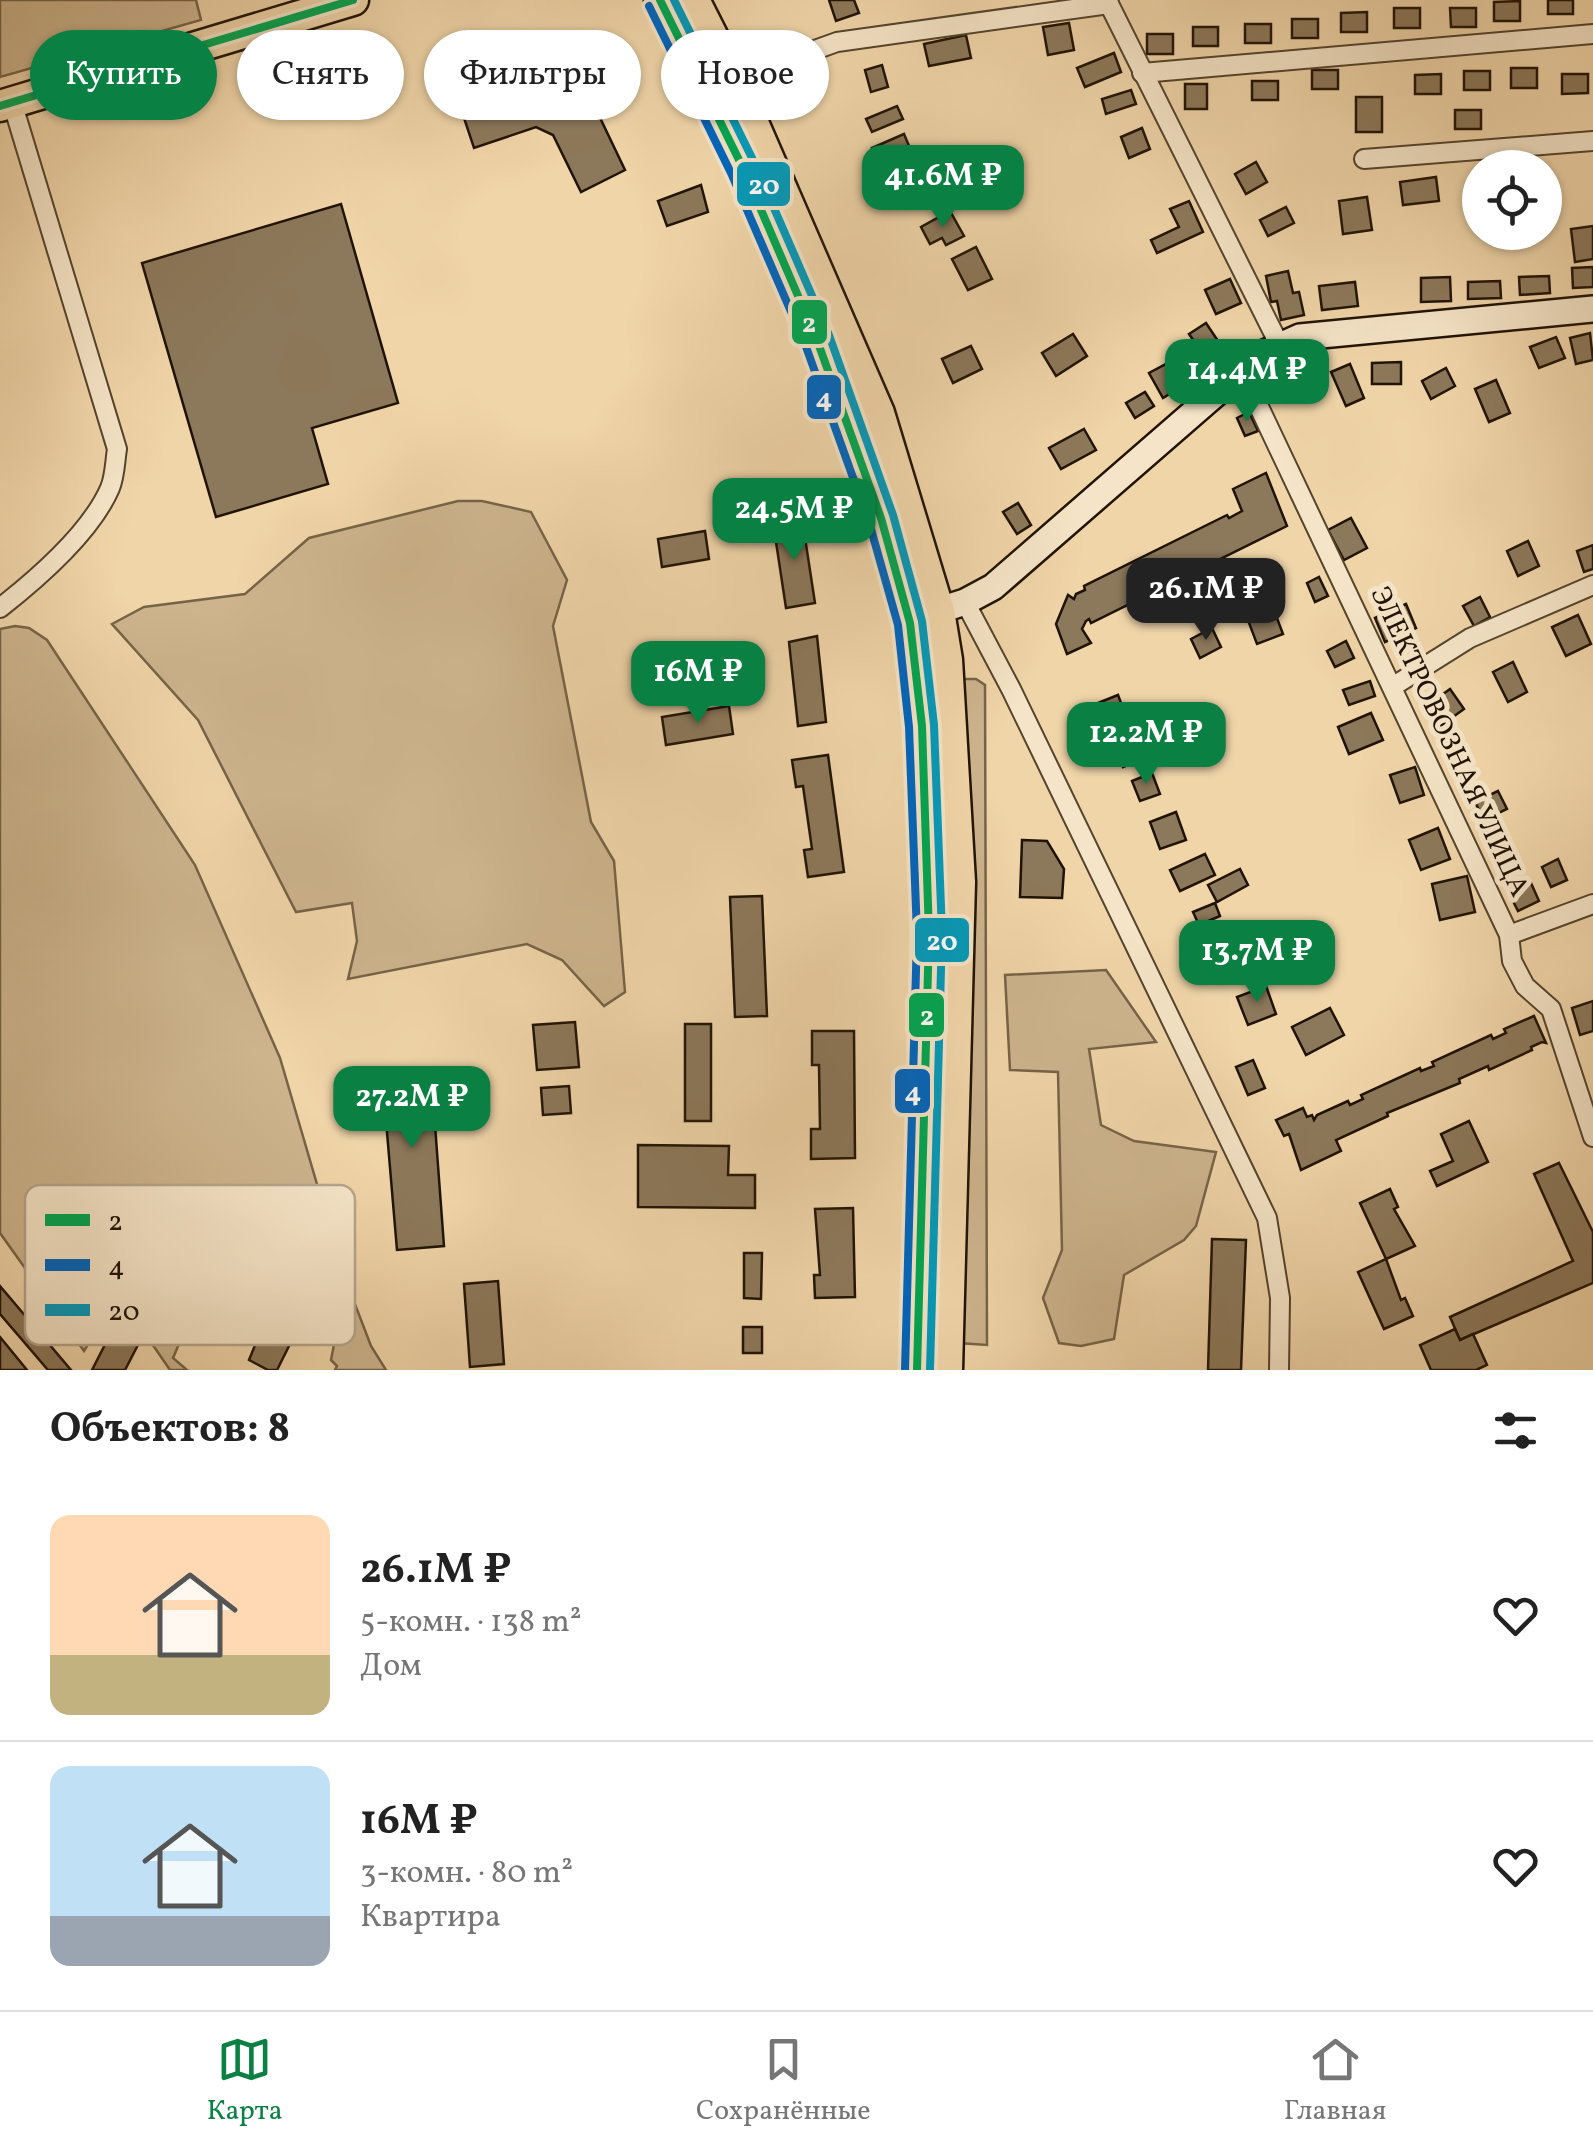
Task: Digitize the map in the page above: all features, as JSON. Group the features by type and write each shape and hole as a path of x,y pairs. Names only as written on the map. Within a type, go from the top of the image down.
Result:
{"main road":[{"path":"6,104 354,0"},
{"path":"660,0 707,90 787,267 841,400 880,514 909,620 921,720 930,881 917,1370"},
{"path":"694,0 709,30"},
{"path":"752,120 879,413 952,607 946,660 960,882 947,1370"},
{"path":"909,620 952,607 1006,576 1242,370 1279,344 1300,337 1593,309"}],"street":[{"path":"829,45 1108,2 1279,344"},
{"path":"1142,73 1593,34"},
{"path":"0,608 30,584 88,524 111,486 117,449 55,245 6,104"},
{"path":"1364,159 1593,141"},
{"name":"ЭЛЕКТРОВОЗНАЯ УЛИЦА","path":"1242,370 1509,934 1512,961 1525,986 1551,1009 1593,1137"},
{"path":"1392,687 1470,638 1593,585"},
{"path":"952,607 1029,724 1267,1218 1280,1298 1279,1370"},
{"path":"1509,934 1593,904"}],"shaded area":[{"path":"0,0 196,0 201,20 166,30 30,30 30,68 0,77"},
{"path":"458,501 482,501 531,512 567,580 553,626 591,822 614,861 625,992 604,1006 562,960 527,944 348,979 357,941 352,903 296,912 198,720 112,624 144,607 245,594 309,538"},
{"path":"29,628 47,640 195,865 280,1058 317,1185 25,1185 25,1268 0,1233 0,629"},
{"path":"963,679 976,679 985,685 987,1345 958,1343"},
{"path":"1106,970 1156,1042 1089,1049 1101,1125 1134,1141 1216,1152 1196,1226 1184,1240 1124,1275 1114,1339 1081,1346 1059,1343 1043,1298 1062,1250 1058,1072 1010,1070 1005,975"},
{"path":"355,1304 371,1346 386,1370 335,1370 337,1366 331,1360 334,1345 355,1345"},
{"path":"153,1345 179,1345 173,1358 187,1370 170,1370"}],"building":[{"path":"829,0 854,0 859,13 836,21"},
{"path":"1548,0 1573,0 1573,14 1548,14"},
{"path":"1520,1 1520,21 1494,21 1494,2"},
{"path":"1394,8 1420,8 1420,28 1394,28"},
{"path":"1450,8 1476,8 1476,27 1451,27"},
{"path":"1367,12 1367,32 1341,32 1341,13"},
{"path":"1292,19 1318,19 1318,38 1292,38"},
{"path":"1069,23 1074,50 1048,55 1043,27"},
{"path":"1245,24 1271,24 1271,43 1245,43"},
{"path":"1193,27 1218,27 1218,46 1193,46"},
{"path":"1147,34 1173,34 1173,54 1147,54"},
{"path":"966,35 971,58 929,66 924,44"},
{"path":"1114,53 1121,72 1085,87 1077,68"},
{"path":"882,65 888,87 871,92 865,70"},
{"path":"1511,68 1537,68 1537,88 1511,88"},
{"path":"1312,70 1338,70 1338,89 1312,89"},
{"path":"1464,71 1490,71 1490,90 1464,90"},
{"path":"1441,74 1441,94 1415,94 1415,75"},
{"path":"1562,74 1588,74 1588,93 1562,94"},
{"path":"1252,81 1278,81 1278,100 1252,100"},
{"path":"1185,84 1207,84 1207,109 1185,109"},
{"path":"1131,90 1136,104 1106,114 1102,99"},
{"path":"1356,97 1382,97 1382,132 1356,132"},
{"path":"897,106 903,119 872,132 866,119"},
{"path":"1455,110 1481,110 1481,129 1455,129"},
{"path":"465,120 601,120 625,170 581,192 553,135 536,127 474,148"},
{"path":"1142,128 1150,149 1129,158 1121,137"},
{"path":"904,134 912,153 880,166 872,148"},
{"path":"1256,162 1267,182 1246,194 1235,174"},
{"path":"908,166 921,194 906,201 893,174"},
{"path":"1436,177 1439,201 1403,205 1400,182"},
{"path":"701,185 708,212 667,226 658,201"},
{"path":"1367,197 1372,230 1343,234 1339,201"},
{"path":"1189,201 1203,232 1157,253 1151,240 1179,227 1170,209"},
{"path":"341,204 398,403 312,428 328,484 216,517 142,263"},
{"path":"1286,207 1294,223 1268,236 1260,220"},
{"path":"950,211 964,236 946,245 942,238 930,244 921,227"},
{"path":"1593,226 1593,259 1575,262 1571,229"},
{"path":"976,247 992,279 968,290 952,259"},
{"path":"1593,267 1593,287 1573,288 1572,268"},
{"path":"1288,271 1293,293 1299,292 1304,315 1281,320 1277,301 1271,302 1266,276"},
{"path":"1549,276 1550,293 1520,295 1519,277"},
{"path":"1450,277 1451,301 1421,302 1421,278"},
{"path":"1230,279 1241,303 1216,314 1205,290"},
{"path":"1500,281 1501,298 1468,299 1468,282"},
{"path":"1355,282 1358,306 1322,310 1319,286"},
{"path":"1206,323 1224,350 1208,361 1189,334"},
{"path":"1590,333 1593,360 1576,364 1570,338"},
{"path":"1073,334 1087,356 1056,376 1042,353"},
{"path":"1556,337 1565,358 1539,368 1530,347"},
{"path":"971,346 982,369 953,383 942,359"},
{"path":"1401,362 1401,384 1372,384 1372,363"},
{"path":"1166,364 1179,388 1163,398 1149,373"},
{"path":"1350,364 1364,398 1346,406 1331,372"},
{"path":"1446,368 1455,386 1431,399 1422,381"},
{"path":"1496,380 1510,413 1489,422 1475,389"},
{"path":"1145,392 1154,406 1135,418 1126,403"},
{"path":"1249,412 1258,431 1245,436 1237,418"},
{"path":"1084,429 1096,450 1061,469 1049,448"},
{"path":"1266,473 1287,526 1091,623 1089,619 1082,629 1091,643 1067,654 1056,624 1068,595 1074,599 1085,590 1084,586 1242,511 1233,489"},
{"path":"1018,503 1031,525 1017,534 1003,512"},
{"path":"802,518 815,603 786,608 773,522"},
{"path":"1351,518 1367,548 1344,560 1328,530"},
{"path":"705,531 709,559 662,567 658,539"},
{"path":"1528,541 1539,566 1518,576 1507,551"},
{"path":"1593,545 1593,569 1584,572 1577,551"},
{"path":"1319,577 1328,596 1315,602 1307,583"},
{"path":"1269,597 1283,634 1257,644 1243,607"},
{"path":"1480,597 1490,617 1474,626 1463,606"},
{"path":"1406,604 1416,628 1385,642 1375,618"},
{"path":"1578,615 1591,644 1566,656 1552,627"},
{"path":"1212,628 1221,647 1200,658 1191,639"},
{"path":"817,636 826,722 798,726 789,642"},
{"path":"1346,641 1354,658 1335,667 1327,651"},
{"path":"1513,662 1527,692 1508,702 1493,672"},
{"path":"1370,681 1375,696 1349,705 1343,690"},
{"path":"1450,689 1464,709 1439,727 1424,708"},
{"path":"1118,695 1123,708 1103,715 1098,703"},
{"path":"729,706 733,734 666,745 662,717"},
{"path":"1371,713 1383,740 1349,754 1338,727"},
{"path":"1139,738 1147,757 1123,767 1115,748"},
{"path":"828,755 844,872 808,877 804,850 812,849 803,786 796,787 792,760"},
{"path":"1415,767 1424,795 1400,803 1390,775"},
{"path":"1152,773 1160,794 1140,801 1132,781"},
{"path":"1498,791 1507,809 1484,820 1475,802"},
{"path":"1176,812 1186,840 1160,849 1150,822"},
{"path":"1438,828 1450,859 1421,870 1409,840"},
{"path":"1022,840 1047,841 1064,869 1062,898 1020,897"},
{"path":"1205,854 1215,875 1180,891 1170,870"},
{"path":"1558,859 1567,880 1551,887 1542,867"},
{"path":"1240,869 1248,885 1217,902 1208,885"},
{"path":"1467,876 1475,912 1440,920 1432,884"},
{"path":"1531,883 1539,901 1518,911 1509,893"},
{"path":"762,896 767,1016 735,1017 730,897"},
{"path":"1215,903 1220,916 1199,925 1193,912"},
{"path":"1240,946 1247,962 1226,972 1218,957"},
{"path":"1266,986 1276,1014 1248,1025 1237,997"},
{"path":"1593,1001 1593,1031 1580,1035 1572,1008"},
{"path":"1330,1008 1344,1035 1306,1055 1292,1027"},
{"path":"1534,1016 1546,1043 1387,1113 1388,1116 1336,1140 1341,1151 1301,1170 1289,1134 1284,1136 1276,1120 1303,1108 1307,1117 1312,1115 1314,1120 1317,1115 1348,1101 1350,1105 1363,1099 1361,1095 1420,1068 1421,1071 1434,1066 1432,1062 1491,1035 1493,1039 1506,1033 1504,1029"},
{"path":"575,1022 579,1067 537,1070 533,1025"},
{"path":"685,1024 711,1024 711,1121 685,1121"},
{"path":"812,1031 854,1031 855,1158 811,1159 811,1129 820,1129 819,1065 812,1065"},
{"path":"1253,1060 1265,1088 1248,1095 1236,1067"},
{"path":"452,1069 454,1097 433,1098 444,1246 397,1250 385,1109 365,1110 363,1076"},
{"path":"569,1086 571,1113 543,1115 541,1088"},
{"path":"1469,1121 1488,1162 1437,1186 1430,1171 1453,1161 1441,1134"},
{"path":"638,1145 729,1146 728,1175 755,1175 755,1208 638,1207"},
{"path":"1559,1163 1593,1232 1593,1283 1460,1340 1450,1317 1573,1261 1534,1174"},
{"path":"1390,1189 1398,1207 1394,1209 1415,1246 1386,1259 1360,1203"},
{"path":"853,1208 855,1297 815,1298 814,1275 820,1275 815,1209"},
{"path":"1212,1239 1246,1240 1241,1370 1208,1370"},
{"path":"744,1253 762,1253 761,1299 744,1298"},
{"path":"1386,1259 1401,1300 1405,1298 1413,1316 1384,1329 1358,1272"},
{"path":"498,1281 504,1364 470,1367 464,1284"},
{"path":"0,1286 25,1316 25,1343 0,1314"},
{"path":"743,1327 762,1327 762,1353 743,1353"},
{"path":"1455,1329 1460,1340 1473,1334 1487,1365 1476,1370 1431,1370 1420,1345"},
{"path":"0,1337 27,1370 0,1370"},
{"path":"27,1345 50,1345 71,1370 48,1370"},
{"path":"105,1345 138,1345 125,1370 92,1370"},
{"path":"255,1345 290,1345 277,1370 268,1370 249,1360"}],"transit line":[{"name":"2","path":"0,106 353,0"},
{"name":"2","path":"660,0 743,168 817,340 881,518 910,623 922,726 929,934 917,1370"},
{"name":"20","path":"674,0 754,162 829,335 893,515 922,621 934,725 942,933 930,1370"},
{"name":"4","path":"649,6 731,173 805,344 869,522 898,625 909,727 917,934 905,1370"}]}
